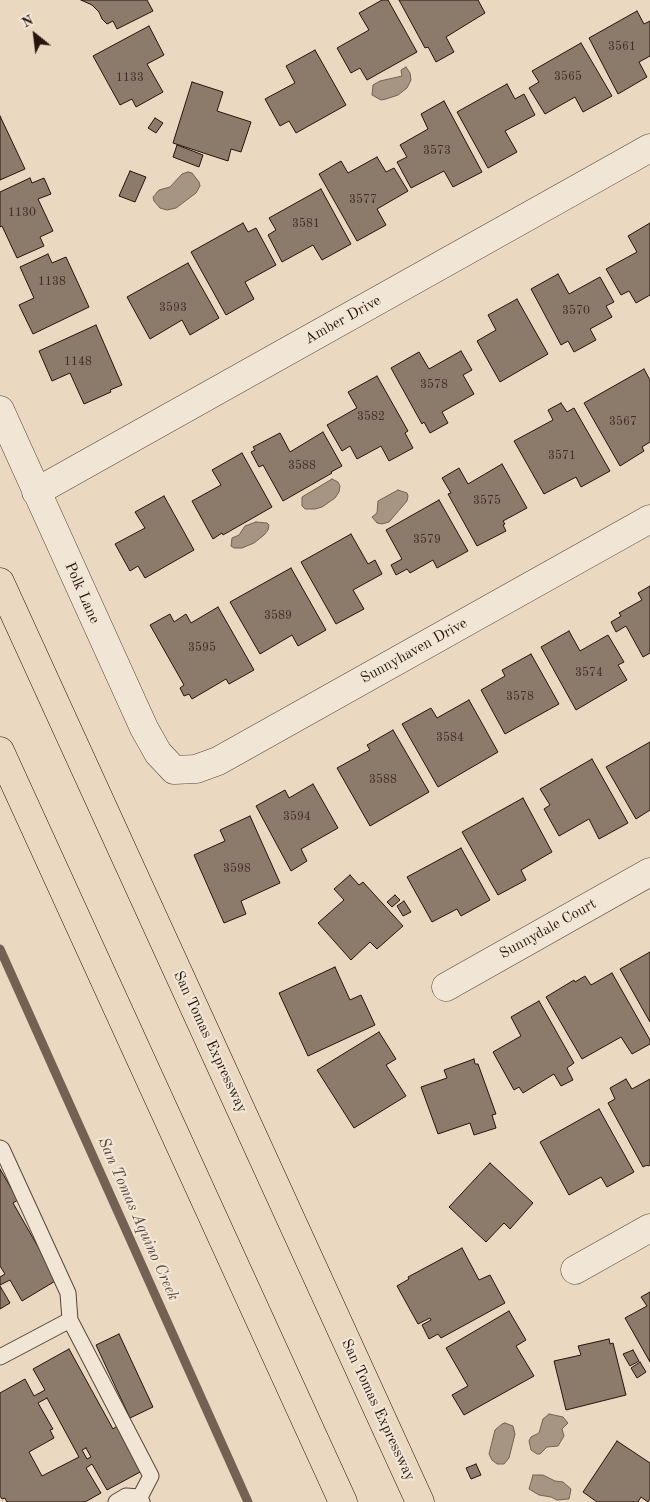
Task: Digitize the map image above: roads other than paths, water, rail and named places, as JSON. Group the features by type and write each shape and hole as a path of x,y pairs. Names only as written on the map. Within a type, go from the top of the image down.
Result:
{"highway":[{"name":"San Tomas Expressway","path":"0,582 420,1502"},
{"path":"0,751 344,1502"}],"street":[{"name":"Amber Drive","path":"36,492 650,148"},
{"name":"Polk Lane","path":"0,410 144,728 158,753 174,770"},
{"name":"Sunnyhaven Drive","path":"174,770 196,770 218,761 650,519"},
{"name":"Sunnydale Court","path":"446,987 650,872"},
{"path":"575,1270 650,1228"}],"lane":[{"path":"0,1148 68,1293 70,1320 150,1476 141,1499 126,1496 116,1502"},
{"path":"0,1357 70,1320"}],"waterway":[{"name":"San Tomas Aquino Creek","path":"0,949 248,1502"}]}
